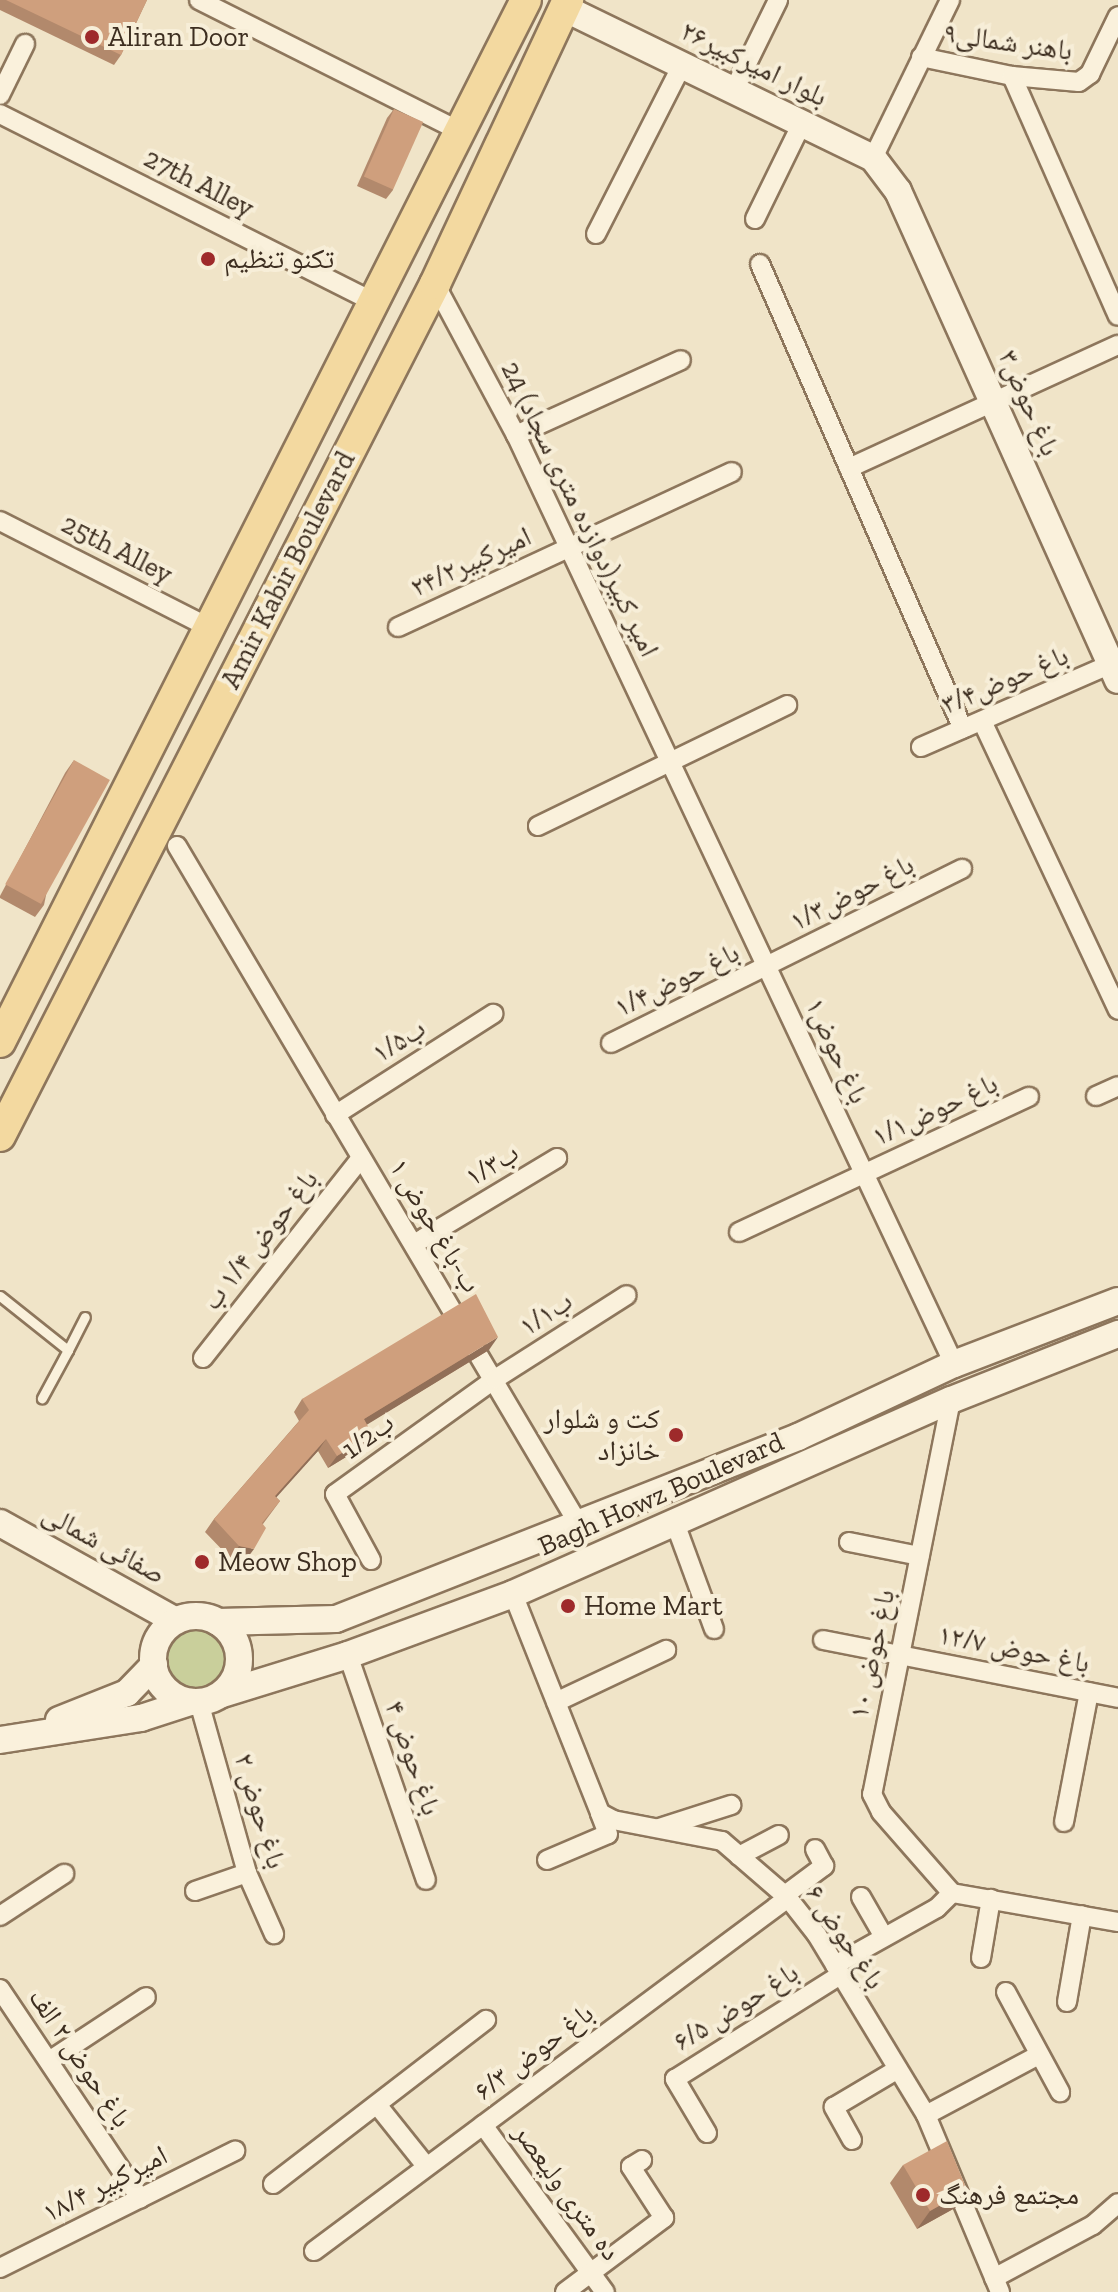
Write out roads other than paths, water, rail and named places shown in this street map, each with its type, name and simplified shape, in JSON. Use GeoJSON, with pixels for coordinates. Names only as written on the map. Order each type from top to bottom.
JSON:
{"type":"FeatureCollection","features":[{"type":"Feature","properties":{"kind":"main road","name":"Amir Kabir Boulevard"},"geometry":{"type":"LineString","coordinates":[[3,1026],[61,919],[526,0]]}},
{"type":"Feature","properties":{"kind":"main road","name":"Amir Kabir Boulevard"},"geometry":{"type":"LineString","coordinates":[[0,1136],[435,284],[566,4]]}},
{"type":"Feature","properties":{"kind":"main road","name":"بلوار امیرکبیر۲۶"},"geometry":{"type":"LineString","coordinates":[[566,4],[682,65],[873,158]]}},
{"type":"Feature","properties":{"kind":"main road","name":"باغ حوض۳"},"geometry":{"type":"LineString","coordinates":[[873,158],[898,191],[1116,668]]}},
{"type":"Feature","properties":{"kind":"main road"},"geometry":{"type":"LineString","coordinates":[[61,919],[97,941]]}},
{"type":"Feature","properties":{"kind":"main road","name":"Bagh Howz Boulevard"},"geometry":{"type":"LineString","coordinates":[[218,1622],[336,1619],[579,1525],[812,1430],[954,1364],[1118,1301]]}},
{"type":"Feature","properties":{"kind":"main road","name":"Bagh Howz Boulevard"},"geometry":{"type":"LineString","coordinates":[[9,1738],[141,1718],[348,1655],[513,1594],[951,1400],[1118,1334]]}},
{"type":"Feature","properties":{"kind":"main road"},"geometry":{"type":"LineString","coordinates":[[812,1430],[826,1457]]}},
{"type":"Feature","properties":{"kind":"main road","name":"صفائی شمالی"},"geometry":{"type":"LineString","coordinates":[[5,1529],[176,1621]]}},
{"type":"Feature","properties":{"kind":"main road"},"geometry":{"type":"LineString","coordinates":[[205,1617],[218,1622],[236,1643],[238,1671],[204,1699],[162,1685],[154,1665],[158,1640],[176,1621],[205,1617]]}},
{"type":"Feature","properties":{"kind":"main road","name":"Bagh Howz Boulevard"},"geometry":{"type":"LineString","coordinates":[[9,1738],[127,1693],[154,1665]]}},
{"type":"Feature","properties":{"kind":"street"},"geometry":{"type":"LineString","coordinates":[[199,0],[460,131]]}},
{"type":"Feature","properties":{"kind":"street"},"geometry":{"type":"LineString","coordinates":[[734,90],[778,0]]}},
{"type":"Feature","properties":{"kind":"street"},"geometry":{"type":"LineString","coordinates":[[873,158],[950,0]]}},
{"type":"Feature","properties":{"kind":"street","name":"۹باهنر شمالی"},"geometry":{"type":"LineString","coordinates":[[921,57],[1012,76],[1079,82],[1085,79],[1118,16]]}},
{"type":"Feature","properties":{"kind":"street"},"geometry":{"type":"LineString","coordinates":[[0,95],[25,44]]}},
{"type":"Feature","properties":{"kind":"street"},"geometry":{"type":"LineString","coordinates":[[596,234],[682,65]]}},
{"type":"Feature","properties":{"kind":"street"},"geometry":{"type":"LineString","coordinates":[[1012,76],[1118,316]]}},
{"type":"Feature","properties":{"kind":"street","name":"27th Alley"},"geometry":{"type":"LineString","coordinates":[[0,114],[373,302]]}},
{"type":"Feature","properties":{"kind":"street"},"geometry":{"type":"LineString","coordinates":[[755,219],[802,123]]}},
{"type":"Feature","properties":{"kind":"street"},"geometry":{"type":"LineString","coordinates":[[760,264],[963,729]]}},
{"type":"Feature","properties":{"kind":"street","name":"24 امیر کبیر(دوازده متری سجاد)"},"geometry":{"type":"LineString","coordinates":[[435,284],[516,435],[672,761]]}},
{"type":"Feature","properties":{"kind":"street"},"geometry":{"type":"LineString","coordinates":[[849,468],[994,405],[1118,345]]}},
{"type":"Feature","properties":{"kind":"street"},"geometry":{"type":"LineString","coordinates":[[516,435],[681,360]]}},
{"type":"Feature","properties":{"kind":"street","name":"امیرکبیر۲۴/۲"},"geometry":{"type":"LineString","coordinates":[[398,627],[732,472]]}},
{"type":"Feature","properties":{"kind":"street","name":"25th Alley"},"geometry":{"type":"LineString","coordinates":[[0,521],[208,627]]}},
{"type":"Feature","properties":{"kind":"street","name":"باغ حوض۳/۴"},"geometry":{"type":"LineString","coordinates":[[921,747],[1116,668]]}},
{"type":"Feature","properties":{"kind":"street"},"geometry":{"type":"LineString","coordinates":[[538,826],[787,705]]}},
{"type":"Feature","properties":{"kind":"street"},"geometry":{"type":"LineString","coordinates":[[982,721],[1118,1010]]}},
{"type":"Feature","properties":{"kind":"street","name":"باغ حوض۱"},"geometry":{"type":"LineString","coordinates":[[672,761],[954,1364]]}},
{"type":"Feature","properties":{"kind":"street","name":"۱ ب-باغ حوض"},"geometry":{"type":"LineString","coordinates":[[177,846],[579,1525]]}},
{"type":"Feature","properties":{"kind":"street","name":"باغ حوض۱/۳"},"geometry":{"type":"LineString","coordinates":[[767,967],[962,869]]}},
{"type":"Feature","properties":{"kind":"street","name":"باغ حوض۱/۴"},"geometry":{"type":"LineString","coordinates":[[611,1043],[767,967]]}},
{"type":"Feature","properties":{"kind":"street","name":"ب۱/۵"},"geometry":{"type":"LineString","coordinates":[[335,1115],[493,1014]]}},
{"type":"Feature","properties":{"kind":"street"},"geometry":{"type":"LineString","coordinates":[[1096,1096],[1118,1086]]}},
{"type":"Feature","properties":{"kind":"street","name":"باغ حوض۱/۱"},"geometry":{"type":"LineString","coordinates":[[739,1232],[1029,1097]]}},
{"type":"Feature","properties":{"kind":"street","name":"باغ حوض ۱/۴ ب"},"geometry":{"type":"LineString","coordinates":[[203,1358],[361,1158]]}},
{"type":"Feature","properties":{"kind":"street","name":"ب۱/۳"},"geometry":{"type":"LineString","coordinates":[[414,1244],[557,1158]]}},
{"type":"Feature","properties":{"kind":"street","name":"ب۱/۱"},"geometry":{"type":"LineString","coordinates":[[495,1379],[627,1295]]}},
{"type":"Feature","properties":{"kind":"street","name":"1/2ب"},"geometry":{"type":"LineString","coordinates":[[371,1560],[335,1494],[495,1379]]}},
{"type":"Feature","properties":{"kind":"street","name":"۱۰ باغ حوض"},"geometry":{"type":"LineString","coordinates":[[951,1400],[872,1794],[881,1812],[952,1893]]}},
{"type":"Feature","properties":{"kind":"street"},"geometry":{"type":"LineString","coordinates":[[675,1523],[714,1629]]}},
{"type":"Feature","properties":{"kind":"street"},"geometry":{"type":"LineString","coordinates":[[849,1542],[920,1556]]}},
{"type":"Feature","properties":{"kind":"street"},"geometry":{"type":"LineString","coordinates":[[513,1594],[608,1834],[547,1860]]}},
{"type":"Feature","properties":{"kind":"street","name":"۱۲/۷ باغ حوض"},"geometry":{"type":"LineString","coordinates":[[823,1640],[1118,1698]]}},
{"type":"Feature","properties":{"kind":"street"},"geometry":{"type":"LineString","coordinates":[[556,1702],[666,1650]]}},
{"type":"Feature","properties":{"kind":"street","name":"۴ باغ حوض"},"geometry":{"type":"LineString","coordinates":[[348,1655],[426,1880]]}},
{"type":"Feature","properties":{"kind":"street"},"geometry":{"type":"LineString","coordinates":[[1064,1822],[1089,1692]]}},
{"type":"Feature","properties":{"kind":"street","name":"۲ باغ حوض"},"geometry":{"type":"LineString","coordinates":[[204,1699],[247,1873],[274,1934]]}},
{"type":"Feature","properties":{"kind":"street"},"geometry":{"type":"LineString","coordinates":[[657,1829],[731,1805]]}},
{"type":"Feature","properties":{"kind":"street","name":"۶ باغ حوض"},"geometry":{"type":"LineString","coordinates":[[600,1813],[613,1820],[722,1841],[786,1897],[837,1970],[926,2115],[993,2287]]}},
{"type":"Feature","properties":{"kind":"street"},"geometry":{"type":"LineString","coordinates":[[739,1856],[779,1835]]}},
{"type":"Feature","properties":{"kind":"street","name":"۶/۳ باغ حوض"},"geometry":{"type":"LineString","coordinates":[[314,2251],[786,1897],[824,1866],[815,1849]]}},
{"type":"Feature","properties":{"kind":"street"},"geometry":{"type":"LineString","coordinates":[[195,1891],[247,1873]]}},
{"type":"Feature","properties":{"kind":"street"},"geometry":{"type":"LineString","coordinates":[[0,1916],[64,1874]]}},
{"type":"Feature","properties":{"kind":"street"},"geometry":{"type":"LineString","coordinates":[[837,1970],[884,1937],[937,1908],[952,1893],[1118,1922]]}},
{"type":"Feature","properties":{"kind":"street"},"geometry":{"type":"LineString","coordinates":[[861,1897],[884,1937]]}},
{"type":"Feature","properties":{"kind":"street"},"geometry":{"type":"LineString","coordinates":[[981,1958],[991,1899]]}},
{"type":"Feature","properties":{"kind":"street"},"geometry":{"type":"LineString","coordinates":[[1067,2002],[1082,1915]]}},
{"type":"Feature","properties":{"kind":"street","name":"۶/۵ باغ حوض"},"geometry":{"type":"LineString","coordinates":[[707,2133],[675,2079],[837,1970]]}},
{"type":"Feature","properties":{"kind":"street","name":"باغ حوض ۲ الف"},"geometry":{"type":"LineString","coordinates":[[0,1989],[140,2198]]}},
{"type":"Feature","properties":{"kind":"street"},"geometry":{"type":"LineString","coordinates":[[1006,1992],[1060,2092]]}},
{"type":"Feature","properties":{"kind":"street"},"geometry":{"type":"LineString","coordinates":[[49,2061],[146,1997]]}},
{"type":"Feature","properties":{"kind":"street"},"geometry":{"type":"LineString","coordinates":[[273,2184],[486,2020]]}},
{"type":"Feature","properties":{"kind":"street"},"geometry":{"type":"LineString","coordinates":[[926,2115],[1039,2055]]}},
{"type":"Feature","properties":{"kind":"street"},"geometry":{"type":"LineString","coordinates":[[852,2140],[834,2107],[898,2069]]}},
{"type":"Feature","properties":{"kind":"street"},"geometry":{"type":"LineString","coordinates":[[378,2106],[426,2166]]}},
{"type":"Feature","properties":{"kind":"street","name":"ده متری ولیعصر"},"geometry":{"type":"LineString","coordinates":[[483,2125],[605,2292]]}},
{"type":"Feature","properties":{"kind":"street","name":"۱۸/۴ امیرکبیر"},"geometry":{"type":"LineString","coordinates":[[0,2268],[235,2151]]}},
{"type":"Feature","properties":{"kind":"street"},"geometry":{"type":"LineString","coordinates":[[565,2292],[664,2218],[631,2167],[642,2160]]}},
{"type":"Feature","properties":{"kind":"street"},"geometry":{"type":"LineString","coordinates":[[993,2287],[1093,2225],[1118,2203]]}},
{"type":"Feature","properties":{"kind":"lane"},"geometry":{"type":"LineString","coordinates":[[0,1296],[68,1350]]}},
{"type":"Feature","properties":{"kind":"lane"},"geometry":{"type":"LineString","coordinates":[[42,1398],[85,1317]]}},
{"type":"Feature","properties":{"kind":"place","name":"Aliran Door"},"geometry":{"type":"Point","coordinates":[92,37]}},
{"type":"Feature","properties":{"kind":"place","name":"تکنو تنظیم"},"geometry":{"type":"Point","coordinates":[208,259]}},
{"type":"Feature","properties":{"kind":"place","name":"کت و شلوار خانزاد"},"geometry":{"type":"Point","coordinates":[676,1435]}},
{"type":"Feature","properties":{"kind":"place","name":"Meow Shop"},"geometry":{"type":"Point","coordinates":[202,1562]}},
{"type":"Feature","properties":{"kind":"place","name":"Home Mart"},"geometry":{"type":"Point","coordinates":[568,1606]}},
{"type":"Feature","properties":{"kind":"place","name":"مجتمع فرهنگ"},"geometry":{"type":"Point","coordinates":[923,2195]}}]}
